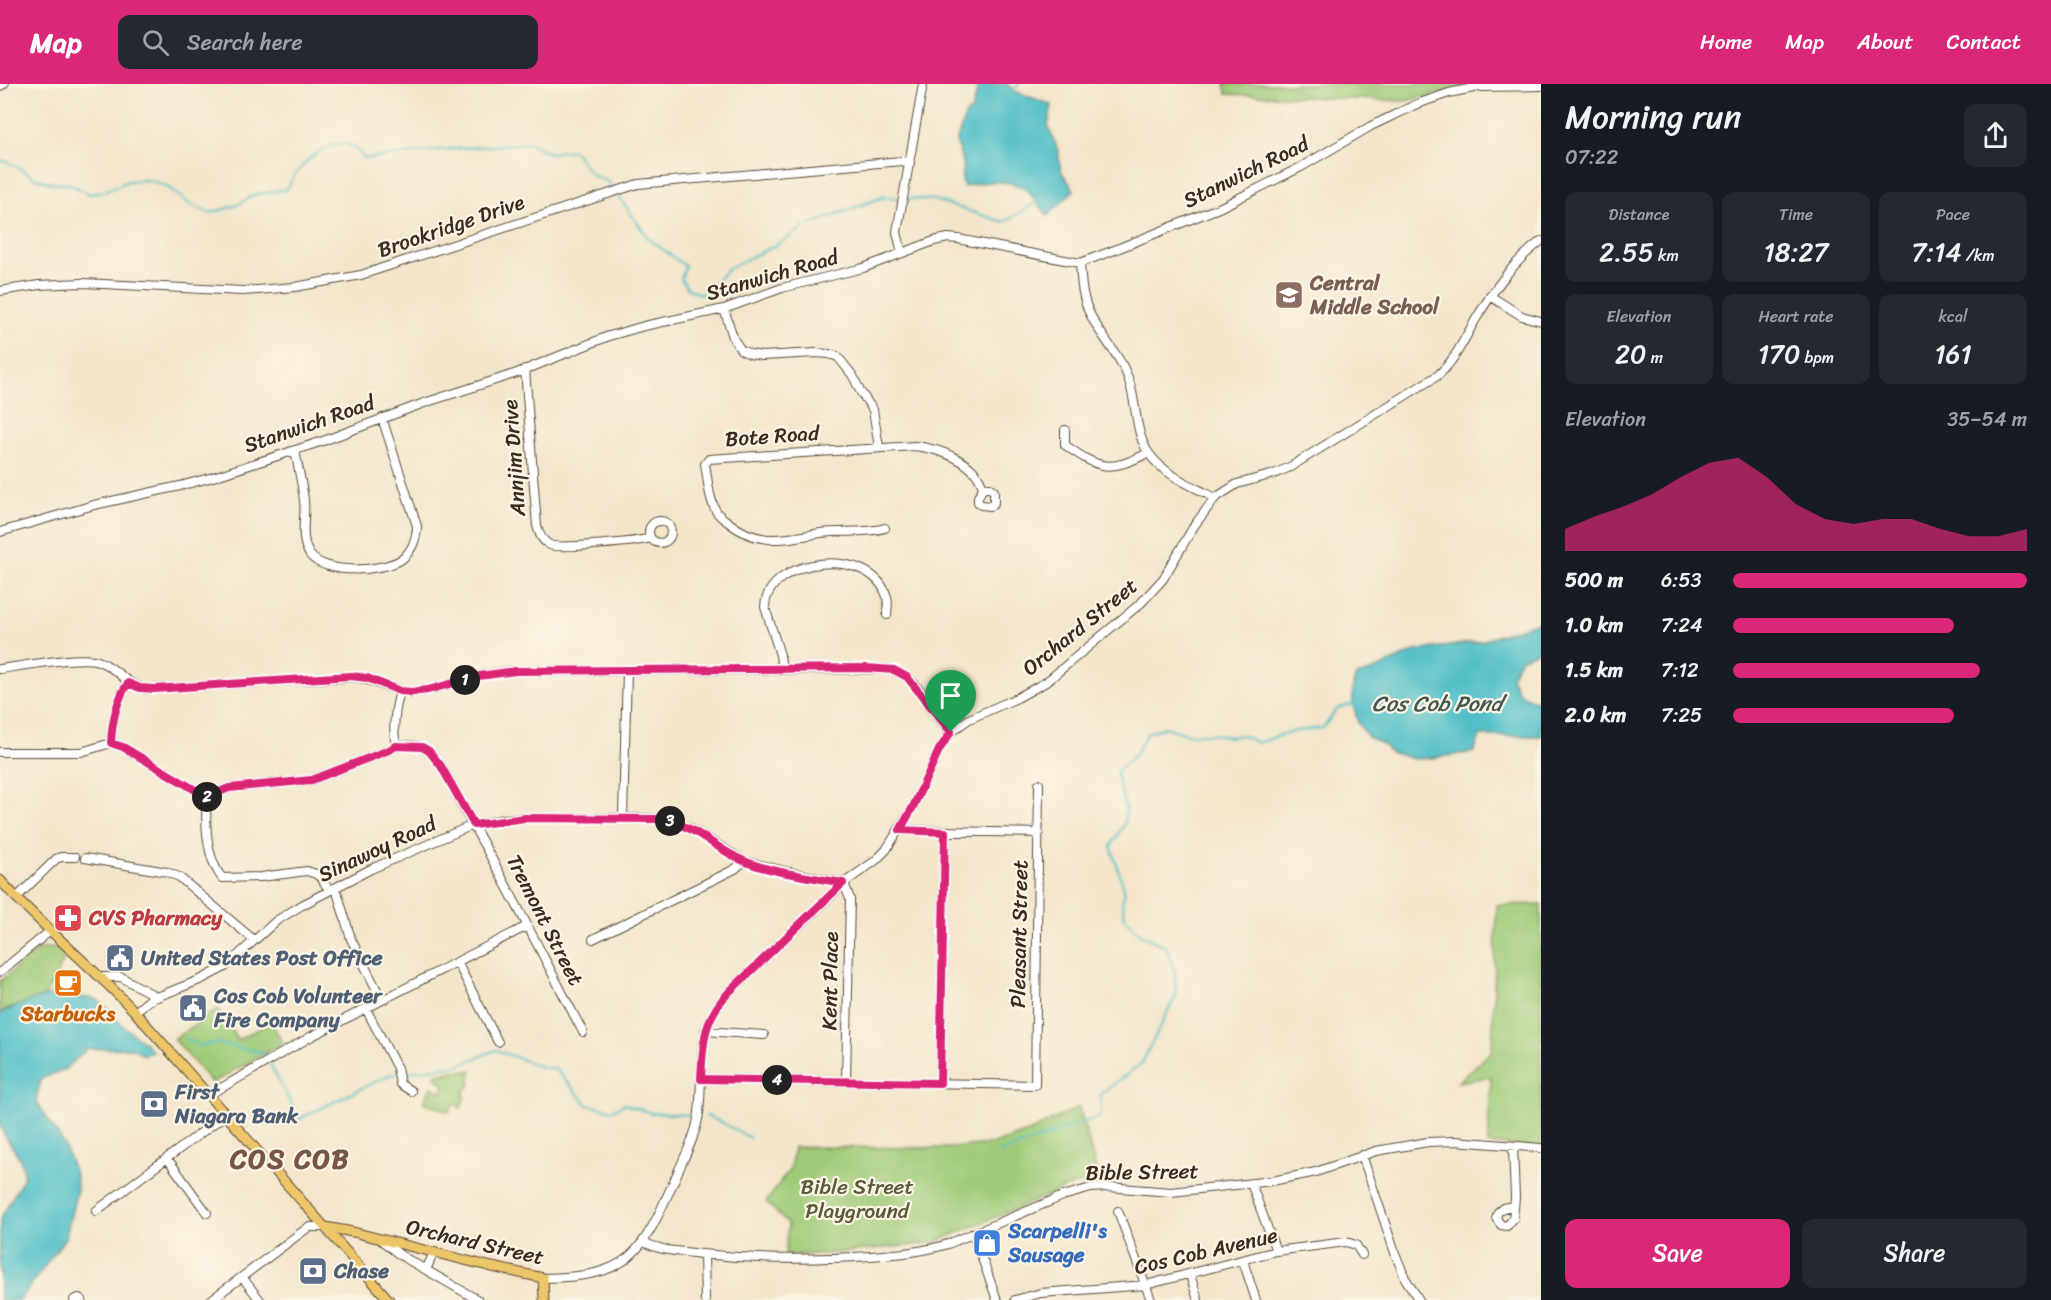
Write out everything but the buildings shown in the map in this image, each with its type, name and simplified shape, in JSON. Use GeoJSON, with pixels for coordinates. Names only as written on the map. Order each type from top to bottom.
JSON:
{"type":"FeatureCollection","features":[{"type":"Feature","properties":{"kind":"main road"},"geometry":{"type":"LineString","coordinates":[[0,880],[50,931],[101,976],[135,1012],[389,1300]]}},
{"type":"Feature","properties":{"kind":"main road","name":"Orchard Street"},"geometry":{"type":"LineString","coordinates":[[325,1227],[543,1278]]}},
{"type":"Feature","properties":{"kind":"main road"},"geometry":{"type":"LineString","coordinates":[[543,1278],[544,1300]]}},
{"type":"Feature","properties":{"kind":"street"},"geometry":{"type":"LineString","coordinates":[[902,253],[897,236],[923,84]]}},
{"type":"Feature","properties":{"kind":"street","name":"Stanwich Road"},"geometry":{"type":"LineString","coordinates":[[0,532],[99,503],[190,484],[295,450],[620,333],[724,309],[795,284],[863,268],[934,241],[953,238],[1080,263],[1226,204],[1301,167],[1371,126],[1417,104],[1449,93],[1478,87],[1541,86]]}},
{"type":"Feature","properties":{"kind":"street","name":"Brookridge Drive"},"geometry":{"type":"LineString","coordinates":[[0,291],[39,285],[74,284],[243,291],[284,289],[362,275],[642,183],[859,164],[902,161],[910,163]]}},
{"type":"Feature","properties":{"kind":"street","name":"Orchard Street"},"geometry":{"type":"LineString","coordinates":[[543,1278],[588,1274],[608,1269],[631,1256],[644,1242],[693,1136],[698,1115],[705,1031],[712,1014],[724,997],[843,883],[880,856],[900,830],[939,750],[951,732],[974,716],[1017,698],[1046,682],[1141,603],[1163,579],[1191,532],[1215,498],[1237,484],[1290,467],[1437,376],[1452,360],[1490,296],[1516,264],[1541,242]]}},
{"type":"Feature","properties":{"kind":"street"},"geometry":{"type":"LineString","coordinates":[[1080,263],[1083,296],[1089,314],[1126,371],[1133,392],[1139,429],[1148,453],[1173,476],[1215,498]]}},
{"type":"Feature","properties":{"kind":"street"},"geometry":{"type":"LineString","coordinates":[[1490,296],[1522,316],[1541,321]]}},
{"type":"Feature","properties":{"kind":"street"},"geometry":{"type":"LineString","coordinates":[[724,309],[734,340],[741,350],[750,354],[762,356],[816,353],[838,357],[853,376],[873,410],[879,447]]}},
{"type":"Feature","properties":{"kind":"street","name":"Annjim Drive"},"geometry":{"type":"LineString","coordinates":[[525,369],[537,526],[541,539],[553,547],[637,542],[651,538]]}},
{"type":"Feature","properties":{"kind":"street"},"geometry":{"type":"LineString","coordinates":[[295,450],[304,504],[304,540],[310,554],[326,566],[342,569],[376,567],[399,561],[415,540],[417,526],[382,418]]}},
{"type":"Feature","properties":{"kind":"street"},"geometry":{"type":"LineString","coordinates":[[1065,430],[1065,445],[1096,465],[1117,466],[1148,453]]}},
{"type":"Feature","properties":{"kind":"street","name":"Bote Road"},"geometry":{"type":"LineString","coordinates":[[885,528],[766,540],[746,534],[716,512],[710,497],[705,464],[709,459],[915,446],[937,450],[976,471],[983,488]]}},
{"type":"Feature","properties":{"kind":"street"},"geometry":{"type":"LineString","coordinates":[[782,670],[780,655],[765,607],[765,599],[772,586],[792,572],[828,563],[856,566],[870,574],[882,585],[888,599],[887,615]]}},
{"type":"Feature","properties":{"kind":"street"},"geometry":{"type":"LineString","coordinates":[[0,669],[92,659],[108,666],[128,683],[140,688],[351,676],[367,678],[400,691],[421,691],[497,673],[866,668],[894,670],[907,677],[916,685],[951,732]]}},
{"type":"Feature","properties":{"kind":"street"},"geometry":{"type":"LineString","coordinates":[[623,818],[627,671]]}},
{"type":"Feature","properties":{"kind":"street"},"geometry":{"type":"LineString","coordinates":[[111,743],[116,707],[128,683]]}},
{"type":"Feature","properties":{"kind":"street"},"geometry":{"type":"LineString","coordinates":[[207,797],[229,788],[312,780],[389,750],[396,746],[394,718],[400,691]]}},
{"type":"Feature","properties":{"kind":"street"},"geometry":{"type":"LineString","coordinates":[[0,752],[81,752],[111,743],[123,747],[207,797]]}},
{"type":"Feature","properties":{"kind":"street","name":"Tremont Street"},"geometry":{"type":"LineString","coordinates":[[396,746],[422,747],[432,755],[474,825],[584,1032]]}},
{"type":"Feature","properties":{"kind":"street","name":"Pleasant Street"},"geometry":{"type":"LineString","coordinates":[[940,1083],[1035,1085],[1039,784]]}},
{"type":"Feature","properties":{"kind":"street"},"geometry":{"type":"LineString","coordinates":[[207,797],[209,843],[214,868],[222,878],[261,877],[307,871],[316,874],[338,895],[351,939],[382,1000]]}},
{"type":"Feature","properties":{"kind":"street","name":"Sinawoy Road"},"geometry":{"type":"LineString","coordinates":[[135,1012],[157,997],[218,971],[282,916],[331,889],[474,825],[525,818],[658,819],[697,831],[744,861],[843,883]]}},
{"type":"Feature","properties":{"kind":"street"},"geometry":{"type":"LineString","coordinates":[[900,830],[1039,833]]}},
{"type":"Feature","properties":{"kind":"street"},"geometry":{"type":"LineString","coordinates":[[701,1079],[940,1083],[945,832]]}},
{"type":"Feature","properties":{"kind":"street"},"geometry":{"type":"LineString","coordinates":[[16,898],[56,859],[61,856],[75,857]]}},
{"type":"Feature","properties":{"kind":"street"},"geometry":{"type":"LineString","coordinates":[[85,858],[167,872],[178,877],[254,940]]}},
{"type":"Feature","properties":{"kind":"street"},"geometry":{"type":"LineString","coordinates":[[593,939],[735,869],[744,861]]}},
{"type":"Feature","properties":{"kind":"street","name":"Kent Place"},"geometry":{"type":"LineString","coordinates":[[843,883],[850,899],[846,1080]]}},
{"type":"Feature","properties":{"kind":"street"},"geometry":{"type":"LineString","coordinates":[[208,1095],[266,1061],[527,926]]}},
{"type":"Feature","properties":{"kind":"street"},"geometry":{"type":"LineString","coordinates":[[0,972],[50,931]]}},
{"type":"Feature","properties":{"kind":"street"},"geometry":{"type":"LineString","coordinates":[[457,962],[498,1042]]}},
{"type":"Feature","properties":{"kind":"street"},"geometry":{"type":"LineString","coordinates":[[101,976],[121,977],[157,997]]}},
{"type":"Feature","properties":{"kind":"street"},"geometry":{"type":"LineString","coordinates":[[366,1009],[398,1072],[400,1084],[411,1091]]}},
{"type":"Feature","properties":{"kind":"street"},"geometry":{"type":"LineString","coordinates":[[705,1031],[764,1035]]}},
{"type":"Feature","properties":{"kind":"street"},"geometry":{"type":"LineString","coordinates":[[96,1211],[225,1115]]}},
{"type":"Feature","properties":{"kind":"street","name":"Bible Street"},"geometry":{"type":"LineString","coordinates":[[644,1242],[661,1249],[778,1260],[880,1255],[935,1248],[1031,1208],[1084,1189],[1108,1187],[1171,1192],[1251,1183],[1305,1174],[1397,1146],[1435,1142],[1455,1141],[1541,1148]]}},
{"type":"Feature","properties":{"kind":"street"},"geometry":{"type":"LineString","coordinates":[[1513,1146],[1515,1198],[1513,1206]]}},
{"type":"Feature","properties":{"kind":"street"},"geometry":{"type":"LineString","coordinates":[[1362,1155],[1395,1253],[1405,1278],[1419,1300]]}},
{"type":"Feature","properties":{"kind":"street"},"geometry":{"type":"LineString","coordinates":[[167,1158],[207,1213]]}},
{"type":"Feature","properties":{"kind":"street"},"geometry":{"type":"LineString","coordinates":[[1251,1183],[1276,1251]]}},
{"type":"Feature","properties":{"kind":"street"},"geometry":{"type":"LineString","coordinates":[[1118,1210],[1152,1300]]}},
{"type":"Feature","properties":{"kind":"street"},"geometry":{"type":"LineString","coordinates":[[212,1300],[306,1229],[325,1227]]}},
{"type":"Feature","properties":{"kind":"street"},"geometry":{"type":"LineString","coordinates":[[973,1233],[997,1300]]}},
{"type":"Feature","properties":{"kind":"street"},"geometry":{"type":"LineString","coordinates":[[378,1238],[400,1255],[477,1300]]}},
{"type":"Feature","properties":{"kind":"street","name":"Cos Cob Avenue"},"geometry":{"type":"LineString","coordinates":[[1015,1300],[1041,1293],[1073,1296],[1146,1285],[1276,1251],[1346,1242],[1356,1245],[1362,1255]]}},
{"type":"Feature","properties":{"kind":"street"},"geometry":{"type":"LineString","coordinates":[[426,1270],[434,1252]]}},
{"type":"Feature","properties":{"kind":"street"},"geometry":{"type":"LineString","coordinates":[[704,1254],[705,1300]]}},
{"type":"Feature","properties":{"kind":"street"},"geometry":{"type":"LineString","coordinates":[[1243,1261],[1256,1300]]}},
{"type":"Feature","properties":{"kind":"street"},"geometry":{"type":"LineString","coordinates":[[1190,1275],[1198,1300]]}},
{"type":"Feature","properties":{"kind":"street"},"geometry":{"type":"LineString","coordinates":[[242,1276],[260,1300]]}},
{"type":"Feature","properties":{"kind":"street"},"geometry":{"type":"LineString","coordinates":[[74,1300],[79,1298],[82,1300]]}},
{"type":"Feature","properties":{"kind":"green space"},"geometry":{"type":"Polygon","coordinates":[[[1225,84],[1479,84],[1405,101],[1226,94],[1225,84]]]}},
{"type":"Feature","properties":{"kind":"green space"},"geometry":{"type":"Polygon","coordinates":[[[1541,904],[1541,1148],[1488,1144],[1491,1077],[1458,1082],[1492,1051],[1497,905],[1541,904]]]}},
{"type":"Feature","properties":{"kind":"green space"},"geometry":{"type":"Polygon","coordinates":[[[57,949],[66,956],[45,996],[0,1012],[0,981],[38,950],[57,949]]]}},
{"type":"Feature","properties":{"kind":"green space"},"geometry":{"type":"Polygon","coordinates":[[[218,1009],[238,1040],[271,1022],[283,1043],[212,1083],[174,1039],[218,1009]]]}},
{"type":"Feature","properties":{"kind":"green space"},"geometry":{"type":"Polygon","coordinates":[[[454,1071],[472,1071],[469,1081],[471,1083],[463,1094],[465,1096],[461,1108],[453,1104],[449,1112],[424,1102],[431,1087],[442,1092],[444,1085],[434,1075],[454,1071]]]}},
{"type":"Feature","properties":{"kind":"green space","name":"Bible Street Playground"},"geometry":{"type":"Polygon","coordinates":[[[1079,1107],[1099,1180],[1073,1185],[933,1243],[825,1254],[785,1255],[788,1224],[766,1202],[790,1169],[794,1147],[947,1148],[993,1144],[1031,1131],[1079,1107]]]}},
{"type":"Feature","properties":{"kind":"water"},"geometry":{"type":"Polygon","coordinates":[[[979,84],[1007,84],[1014,91],[1052,105],[1048,126],[1058,150],[1061,171],[1074,190],[1048,216],[1028,192],[1015,184],[993,182],[964,187],[963,163],[956,142],[966,114],[972,110],[979,84]]]}},
{"type":"Feature","properties":{"kind":"water","name":"Cos Cob Pond"},"geometry":{"type":"Polygon","coordinates":[[[1541,621],[1541,650],[1521,658],[1511,677],[1518,692],[1541,704],[1541,736],[1480,736],[1474,752],[1414,759],[1390,752],[1381,743],[1368,737],[1358,723],[1353,703],[1353,685],[1356,676],[1415,651],[1482,641],[1541,621]]]}},
{"type":"Feature","properties":{"kind":"water"},"geometry":{"type":"Polygon","coordinates":[[[55,994],[96,999],[152,1051],[144,1055],[133,1048],[87,1049],[65,1069],[41,1079],[36,1101],[64,1144],[76,1177],[77,1189],[66,1237],[20,1300],[0,1300],[0,1219],[23,1179],[23,1171],[19,1158],[0,1126],[0,1013],[34,999],[55,994]]]}},
{"type":"Feature","properties":{"kind":"waterway"},"geometry":{"type":"LineString","coordinates":[[1014,91],[1019,84]]}},
{"type":"Feature","properties":{"kind":"waterway"},"geometry":{"type":"LineString","coordinates":[[0,160],[36,178],[51,183],[70,184],[90,194],[103,192],[128,181],[149,180],[166,186],[191,205],[210,213],[235,206],[254,195],[287,189],[297,172],[311,158],[320,151],[339,144],[356,149],[363,158],[529,143],[550,153],[573,150],[592,175],[607,181],[613,189]]}},
{"type":"Feature","properties":{"kind":"waterway"},"geometry":{"type":"LineString","coordinates":[[616,193],[649,239],[685,266],[681,279],[688,289],[703,295],[729,268],[778,244],[806,226],[883,197],[934,200],[1004,222],[1037,202]]}},
{"type":"Feature","properties":{"kind":"waterway"},"geometry":{"type":"LineString","coordinates":[[999,1153],[1101,1116],[1101,1094],[1142,1063],[1176,995],[1175,973],[1166,947],[1140,934],[1125,918],[1122,901],[1125,892],[1111,846],[1124,824],[1126,810],[1116,772],[1135,755],[1147,733],[1165,727],[1187,734],[1230,737],[1241,735],[1258,743],[1289,732],[1323,728],[1338,708],[1354,704]]}},
{"type":"Feature","properties":{"kind":"waterway"},"geometry":{"type":"LineString","coordinates":[[187,1039],[199,1046],[215,1043],[264,1053],[267,1059]]}},
{"type":"Feature","properties":{"kind":"waterway"},"geometry":{"type":"LineString","coordinates":[[270,1064],[299,1119],[391,1074],[459,1065],[496,1050],[542,1067],[555,1069],[588,1105],[613,1110],[624,1104],[651,1113],[689,1115]]}},
{"type":"Feature","properties":{"kind":"waterway"},"geometry":{"type":"LineString","coordinates":[[706,1116],[750,1138]]}},
{"type":"Feature","properties":{"kind":"place","name":"Central Middle School"},"geometry":{"type":"Point","coordinates":[1289,295]}},
{"type":"Feature","properties":{"kind":"place","name":"CVS Pharmacy"},"geometry":{"type":"Point","coordinates":[68,918]}},
{"type":"Feature","properties":{"kind":"place","name":"United States Post Office"},"geometry":{"type":"Point","coordinates":[120,958]}},
{"type":"Feature","properties":{"kind":"place","name":"Starbucks"},"geometry":{"type":"Point","coordinates":[68,983]}},
{"type":"Feature","properties":{"kind":"place","name":"Cos Cob Volunteer Fire Company"},"geometry":{"type":"Point","coordinates":[193,1008]}},
{"type":"Feature","properties":{"kind":"place","name":"First Niagara Bank"},"geometry":{"type":"Point","coordinates":[154,1104]}},
{"type":"Feature","properties":{"kind":"place","name":"Scarpelli's Sausage"},"geometry":{"type":"Point","coordinates":[987,1243]}},
{"type":"Feature","properties":{"kind":"place","name":"Chase"},"geometry":{"type":"Point","coordinates":[313,1271]}},
{"type":"Feature","properties":{"kind":"district","name":"COS COB"},"geometry":{"type":"Point","coordinates":[290,1159]}},
{"type":"Feature","properties":{"kind":"route"},"geometry":{"type":"LineString","coordinates":[[866,668],[894,670],[902,673],[916,685],[951,732],[939,750],[900,830],[945,832],[940,1083],[701,1079],[705,1031],[715,1008],[843,883],[744,861],[697,831],[658,819],[525,818],[504,819],[474,825],[437,760],[422,747],[396,746],[312,780],[229,788],[207,797],[123,747],[111,743],[116,707],[128,683],[140,688],[154,689],[351,676],[367,678],[400,691],[411,692],[428,690],[487,674],[530,671],[866,668]]}}]}
